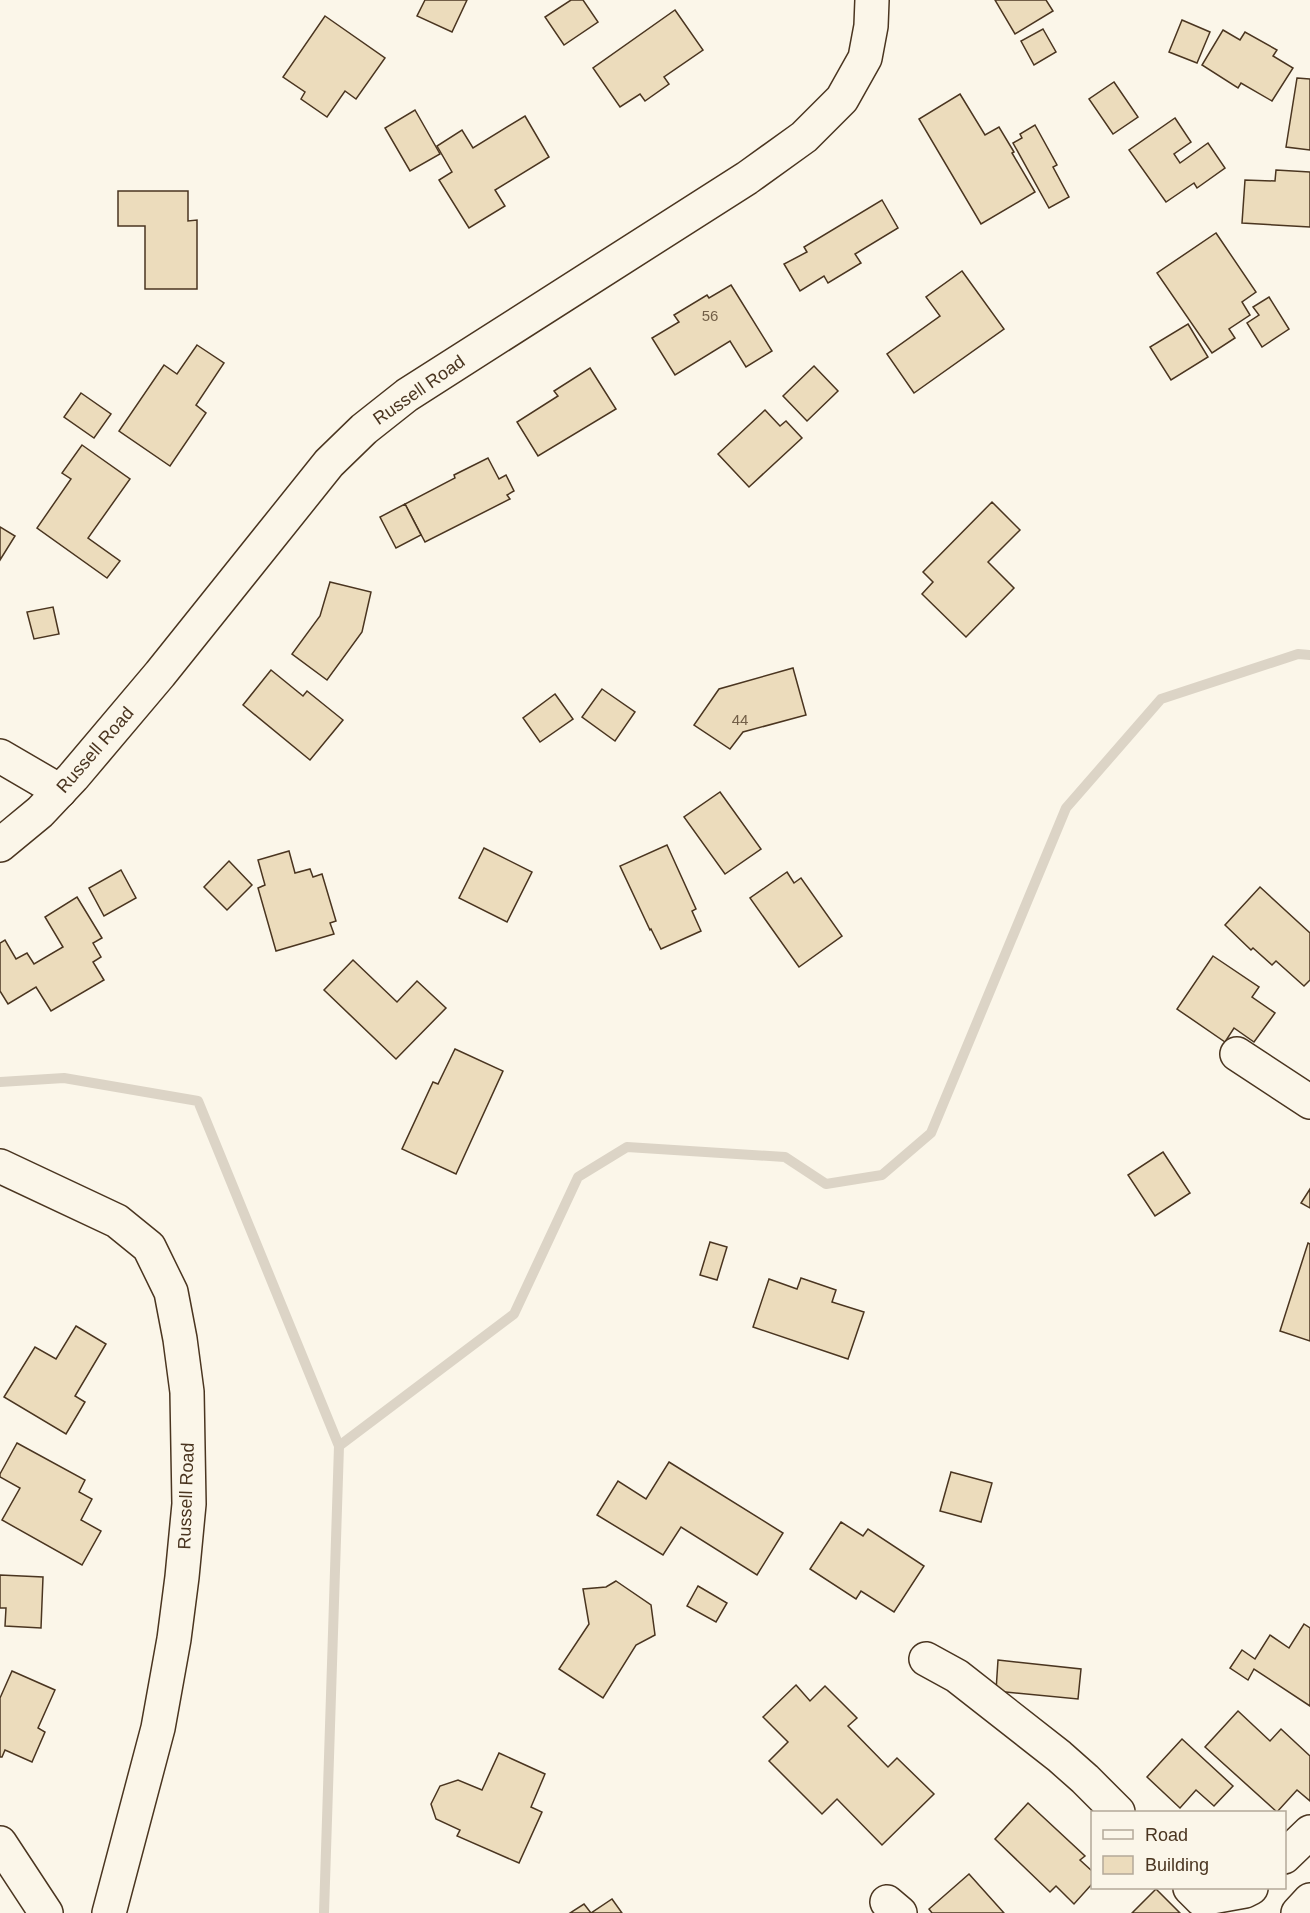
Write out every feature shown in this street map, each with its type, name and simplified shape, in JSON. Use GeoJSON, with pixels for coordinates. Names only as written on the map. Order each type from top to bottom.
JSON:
{"type":"FeatureCollection","features":[{"type":"Feature","properties":{"kind":"main road","name":"Russell Road"},"geometry":{"type":"LineString","coordinates":[[0,845],[40,812],[60,791],[160,674],[329,463],[364,429],[406,395],[747,178],[804,137],[842,99],[865,58],[871,26],[872,0]]}},
{"type":"Feature","properties":{"kind":"main road"},"geometry":{"type":"LineString","coordinates":[[0,756],[60,791]]}},
{"type":"Feature","properties":{"kind":"main road"},"geometry":{"type":"LineString","coordinates":[[1238,1054],[1310,1102]]}},
{"type":"Feature","properties":{"kind":"main road","name":"Russell Road"},"geometry":{"type":"LineString","coordinates":[[0,1166],[117,1221],[149,1247],[171,1292],[180,1339],[187,1392],[189,1504],[182,1576],[174,1639],[158,1728],[109,1913]]}},
{"type":"Feature","properties":{"kind":"main road"},"geometry":{"type":"LineString","coordinates":[[926,1659],[957,1676],[1059,1756],[1117,1811]]}},
{"type":"Feature","properties":{"kind":"main road"},"geometry":{"type":"LineString","coordinates":[[1286,1855],[1310,1832]]}},
{"type":"Feature","properties":{"kind":"main road"},"geometry":{"type":"LineString","coordinates":[[0,1843],[46,1913]]}},
{"type":"Feature","properties":{"kind":"main road"},"geometry":{"type":"LineString","coordinates":[[1192,1889],[1201,1899],[1248,1889]]}},
{"type":"Feature","properties":{"kind":"main road"},"geometry":{"type":"LineString","coordinates":[[1298,1913],[1310,1900]]}},
{"type":"Feature","properties":{"kind":"building"},"geometry":{"type":"Polygon","coordinates":[[[425,0],[467,0],[452,32],[417,16],[425,0]]]}},
{"type":"Feature","properties":{"kind":"building"},"geometry":{"type":"Polygon","coordinates":[[[571,0],[583,0],[598,22],[564,45],[545,17],[571,0]]]}},
{"type":"Feature","properties":{"kind":"building"},"geometry":{"type":"Polygon","coordinates":[[[995,0],[1046,0],[1053,11],[1015,34],[995,0]]]}},
{"type":"Feature","properties":{"kind":"building"},"geometry":{"type":"Polygon","coordinates":[[[675,10],[703,50],[664,77],[669,84],[645,101],[640,94],[620,107],[593,68],[675,10]]]}},
{"type":"Feature","properties":{"kind":"building"},"geometry":{"type":"Polygon","coordinates":[[[325,16],[385,58],[356,99],[345,91],[327,117],[301,99],[305,92],[283,77],[325,16]]]}},
{"type":"Feature","properties":{"kind":"building"},"geometry":{"type":"Polygon","coordinates":[[[1182,20],[1210,32],[1197,63],[1169,52],[1182,20]]]}},
{"type":"Feature","properties":{"kind":"building"},"geometry":{"type":"Polygon","coordinates":[[[1043,29],[1056,52],[1034,65],[1021,41],[1043,29]]]}},
{"type":"Feature","properties":{"kind":"building"},"geometry":{"type":"Polygon","coordinates":[[[1223,30],[1240,40],[1245,32],[1277,50],[1273,56],[1293,68],[1272,101],[1241,83],[1238,88],[1202,65],[1223,30]]]}},
{"type":"Feature","properties":{"kind":"building"},"geometry":{"type":"Polygon","coordinates":[[[1297,78],[1310,79],[1310,150],[1286,147],[1297,78]]]}},
{"type":"Feature","properties":{"kind":"building"},"geometry":{"type":"Polygon","coordinates":[[[1114,82],[1138,117],[1113,134],[1089,99],[1114,82]]]}},
{"type":"Feature","properties":{"kind":"building"},"geometry":{"type":"Polygon","coordinates":[[[960,94],[985,135],[999,127],[1035,192],[981,224],[919,119],[960,94]]]}},
{"type":"Feature","properties":{"kind":"building"},"geometry":{"type":"Polygon","coordinates":[[[415,110],[440,154],[410,171],[385,128],[415,110]]]}},
{"type":"Feature","properties":{"kind":"building"},"geometry":{"type":"Polygon","coordinates":[[[525,116],[549,157],[495,190],[505,206],[469,228],[439,180],[452,172],[437,146],[462,130],[473,148],[525,116]]]}},
{"type":"Feature","properties":{"kind":"building"},"geometry":{"type":"Polygon","coordinates":[[[1175,118],[1191,142],[1174,154],[1180,163],[1208,143],[1225,168],[1197,188],[1194,183],[1166,202],[1129,150],[1175,118]]]}},
{"type":"Feature","properties":{"kind":"building"},"geometry":{"type":"Polygon","coordinates":[[[1035,125],[1057,165],[1053,167],[1069,197],[1049,208],[1013,143],[1022,138],[1020,134],[1035,125]]]}},
{"type":"Feature","properties":{"kind":"building"},"geometry":{"type":"Polygon","coordinates":[[[1276,170],[1310,172],[1310,227],[1242,223],[1245,180],[1275,181],[1276,170]]]}},
{"type":"Feature","properties":{"kind":"building"},"geometry":{"type":"Polygon","coordinates":[[[118,191],[188,191],[188,221],[197,220],[197,289],[145,289],[145,226],[118,226],[118,191]]]}},
{"type":"Feature","properties":{"kind":"building"},"geometry":{"type":"Polygon","coordinates":[[[882,200],[898,228],[855,254],[861,263],[828,283],[824,276],[800,291],[784,264],[807,252],[804,247],[882,200]]]}},
{"type":"Feature","properties":{"kind":"building"},"geometry":{"type":"Polygon","coordinates":[[[1216,233],[1256,292],[1242,302],[1250,315],[1229,329],[1235,338],[1212,353],[1157,273],[1216,233]]]}},
{"type":"Feature","properties":{"kind":"building"},"geometry":{"type":"Polygon","coordinates":[[[962,271],[1004,329],[914,393],[887,354],[940,316],[926,297],[962,271]]]}},
{"type":"Feature","properties":{"kind":"building"},"geometry":{"type":"Polygon","coordinates":[[[731,285],[772,351],[746,367],[730,341],[675,375],[652,338],[679,322],[674,315],[707,295],[709,298],[731,285]]]}},
{"type":"Feature","properties":{"kind":"building"},"geometry":{"type":"Polygon","coordinates":[[[1269,297],[1289,329],[1262,347],[1247,323],[1259,315],[1253,307],[1269,297]]]}},
{"type":"Feature","properties":{"kind":"building"},"geometry":{"type":"Polygon","coordinates":[[[1188,324],[1208,357],[1171,380],[1150,347],[1188,324]]]}},
{"type":"Feature","properties":{"kind":"building"},"geometry":{"type":"Polygon","coordinates":[[[197,345],[224,363],[196,405],[206,413],[170,466],[119,431],[164,365],[177,374],[197,345]]]}},
{"type":"Feature","properties":{"kind":"building"},"geometry":{"type":"Polygon","coordinates":[[[814,366],[838,391],[807,421],[783,396],[814,366]]]}},
{"type":"Feature","properties":{"kind":"building"},"geometry":{"type":"Polygon","coordinates":[[[590,368],[616,409],[538,456],[517,422],[558,396],[554,391],[590,368]]]}},
{"type":"Feature","properties":{"kind":"building"},"geometry":{"type":"Polygon","coordinates":[[[81,393],[111,414],[94,438],[64,417],[81,393]]]}},
{"type":"Feature","properties":{"kind":"building"},"geometry":{"type":"Polygon","coordinates":[[[765,410],[780,426],[786,421],[802,438],[749,487],[718,454],[765,410]]]}},
{"type":"Feature","properties":{"kind":"building"},"geometry":{"type":"Polygon","coordinates":[[[82,445],[130,479],[88,538],[120,561],[107,578],[37,528],[71,479],[62,473],[82,445]]]}},
{"type":"Feature","properties":{"kind":"building"},"geometry":{"type":"Polygon","coordinates":[[[488,458],[499,479],[506,475],[514,491],[507,495],[510,499],[425,542],[405,504],[488,458]]]}},
{"type":"Feature","properties":{"kind":"building"},"geometry":{"type":"Polygon","coordinates":[[[992,502],[1020,530],[988,562],[1014,588],[966,637],[922,594],[933,582],[923,572],[992,502]]]}},
{"type":"Feature","properties":{"kind":"building"},"geometry":{"type":"Polygon","coordinates":[[[405,504],[421,535],[396,548],[380,517],[405,504]]]}},
{"type":"Feature","properties":{"kind":"building"},"geometry":{"type":"Polygon","coordinates":[[[0,527],[15,536],[0,560],[0,527]]]}},
{"type":"Feature","properties":{"kind":"building"},"geometry":{"type":"Polygon","coordinates":[[[330,582],[371,592],[362,632],[327,680],[292,654],[320,616],[330,582]]]}},
{"type":"Feature","properties":{"kind":"building"},"geometry":{"type":"Polygon","coordinates":[[[53,607],[59,634],[34,639],[27,612],[53,607]]]}},
{"type":"Feature","properties":{"kind":"building"},"geometry":{"type":"Polygon","coordinates":[[[793,668],[806,715],[743,732],[730,749],[694,725],[719,689],[793,668]]]}},
{"type":"Feature","properties":{"kind":"building"},"geometry":{"type":"Polygon","coordinates":[[[271,670],[303,696],[307,691],[343,720],[310,760],[243,705],[271,670]]]}},
{"type":"Feature","properties":{"kind":"building"},"geometry":{"type":"Polygon","coordinates":[[[602,689],[635,712],[615,741],[582,717],[602,689]]]}},
{"type":"Feature","properties":{"kind":"building"},"geometry":{"type":"Polygon","coordinates":[[[555,694],[573,719],[540,742],[523,718],[555,694]]]}},
{"type":"Feature","properties":{"kind":"building"},"geometry":{"type":"Polygon","coordinates":[[[720,792],[761,849],[725,874],[684,817],[720,792]]]}},
{"type":"Feature","properties":{"kind":"building"},"geometry":{"type":"Polygon","coordinates":[[[667,845],[696,909],[692,911],[701,931],[661,949],[620,866],[667,845]]]}},
{"type":"Feature","properties":{"kind":"building"},"geometry":{"type":"Polygon","coordinates":[[[484,848],[532,872],[507,922],[459,898],[484,848]]]}},
{"type":"Feature","properties":{"kind":"building"},"geometry":{"type":"Polygon","coordinates":[[[289,851],[295,873],[310,869],[313,877],[322,874],[336,921],[330,923],[334,934],[276,951],[258,888],[265,885],[258,860],[289,851]]]}},
{"type":"Feature","properties":{"kind":"building"},"geometry":{"type":"Polygon","coordinates":[[[229,861],[252,885],[227,910],[204,887],[229,861]]]}},
{"type":"Feature","properties":{"kind":"building"},"geometry":{"type":"Polygon","coordinates":[[[121,870],[136,898],[104,916],[89,888],[121,870]]]}},
{"type":"Feature","properties":{"kind":"building"},"geometry":{"type":"Polygon","coordinates":[[[787,872],[794,883],[801,878],[842,936],[799,967],[750,898],[787,872]]]}},
{"type":"Feature","properties":{"kind":"building"},"geometry":{"type":"Polygon","coordinates":[[[1260,887],[1310,933],[1310,980],[1304,986],[1276,961],[1272,965],[1253,948],[1251,950],[1225,925],[1260,887]]]}},
{"type":"Feature","properties":{"kind":"building"},"geometry":{"type":"Polygon","coordinates":[[[77,897],[102,938],[93,943],[101,957],[93,962],[104,980],[51,1011],[36,987],[8,1004],[0,991],[0,943],[5,940],[16,959],[27,953],[34,964],[63,947],[45,917],[77,897]]]}},
{"type":"Feature","properties":{"kind":"building"},"geometry":{"type":"Polygon","coordinates":[[[1213,956],[1259,987],[1252,997],[1275,1013],[1254,1042],[1234,1028],[1225,1042],[1177,1009],[1213,956]]]}},
{"type":"Feature","properties":{"kind":"building"},"geometry":{"type":"Polygon","coordinates":[[[353,960],[397,1002],[417,981],[446,1008],[396,1059],[324,990],[353,960]]]}},
{"type":"Feature","properties":{"kind":"building"},"geometry":{"type":"Polygon","coordinates":[[[455,1049],[503,1071],[456,1174],[402,1149],[433,1082],[438,1084],[455,1049]]]}},
{"type":"Feature","properties":{"kind":"building"},"geometry":{"type":"Polygon","coordinates":[[[1163,1152],[1190,1193],[1155,1216],[1128,1175],[1163,1152]]]}},
{"type":"Feature","properties":{"kind":"building"},"geometry":{"type":"Polygon","coordinates":[[[1310,1189],[1310,1208],[1301,1203],[1310,1189]]]}},
{"type":"Feature","properties":{"kind":"building"},"geometry":{"type":"Polygon","coordinates":[[[710,1242],[727,1247],[717,1280],[700,1275],[710,1242]]]}},
{"type":"Feature","properties":{"kind":"building"},"geometry":{"type":"Polygon","coordinates":[[[1308,1243],[1310,1244],[1310,1341],[1280,1331],[1308,1243]]]}},
{"type":"Feature","properties":{"kind":"building"},"geometry":{"type":"Polygon","coordinates":[[[801,1278],[836,1290],[832,1302],[864,1312],[848,1359],[753,1327],[769,1279],[797,1289],[801,1278]]]}},
{"type":"Feature","properties":{"kind":"building"},"geometry":{"type":"Polygon","coordinates":[[[76,1326],[106,1344],[75,1396],[85,1402],[66,1434],[4,1397],[35,1347],[56,1359],[76,1326]]]}},
{"type":"Feature","properties":{"kind":"building"},"geometry":{"type":"Polygon","coordinates":[[[17,1443],[85,1480],[79,1492],[92,1499],[81,1520],[101,1531],[82,1565],[2,1520],[20,1488],[0,1477],[17,1443]]]}},
{"type":"Feature","properties":{"kind":"building"},"geometry":{"type":"Polygon","coordinates":[[[669,1462],[783,1533],[757,1575],[681,1527],[663,1555],[597,1515],[618,1481],[646,1499],[669,1462]]]}},
{"type":"Feature","properties":{"kind":"building"},"geometry":{"type":"Polygon","coordinates":[[[951,1472],[992,1483],[981,1522],[940,1511],[951,1472]]]}},
{"type":"Feature","properties":{"kind":"building"},"geometry":{"type":"Polygon","coordinates":[[[841,1522],[863,1536],[868,1529],[924,1566],[894,1612],[861,1591],[856,1599],[810,1569],[841,1522]]]}},
{"type":"Feature","properties":{"kind":"building"},"geometry":{"type":"Polygon","coordinates":[[[0,1575],[43,1577],[41,1628],[5,1626],[6,1608],[0,1608],[0,1575]]]}},
{"type":"Feature","properties":{"kind":"building"},"geometry":{"type":"Polygon","coordinates":[[[616,1581],[651,1605],[655,1635],[636,1645],[603,1698],[559,1669],[589,1624],[583,1589],[606,1587],[616,1581]]]}},
{"type":"Feature","properties":{"kind":"building"},"geometry":{"type":"Polygon","coordinates":[[[698,1586],[727,1603],[716,1622],[687,1606],[698,1586]]]}},
{"type":"Feature","properties":{"kind":"building"},"geometry":{"type":"Polygon","coordinates":[[[1304,1624],[1310,1628],[1310,1706],[1254,1669],[1248,1680],[1230,1668],[1242,1650],[1255,1659],[1270,1635],[1289,1648],[1304,1624]]]}},
{"type":"Feature","properties":{"kind":"building"},"geometry":{"type":"Polygon","coordinates":[[[998,1660],[1081,1669],[1078,1699],[996,1691],[998,1660]]]}},
{"type":"Feature","properties":{"kind":"building"},"geometry":{"type":"Polygon","coordinates":[[[12,1671],[55,1690],[38,1728],[45,1732],[32,1762],[5,1750],[0,1757],[0,1698],[12,1671]]]}},
{"type":"Feature","properties":{"kind":"building"},"geometry":{"type":"Polygon","coordinates":[[[796,1685],[810,1701],[825,1686],[857,1718],[848,1726],[888,1767],[897,1758],[934,1794],[882,1845],[837,1799],[822,1814],[769,1761],[788,1742],[763,1717],[796,1685]]]}},
{"type":"Feature","properties":{"kind":"building"},"geometry":{"type":"Polygon","coordinates":[[[1238,1711],[1270,1741],[1281,1729],[1310,1756],[1310,1801],[1297,1790],[1276,1811],[1205,1747],[1238,1711]]]}},
{"type":"Feature","properties":{"kind":"building"},"geometry":{"type":"Polygon","coordinates":[[[1182,1739],[1233,1786],[1214,1806],[1196,1790],[1180,1808],[1147,1777],[1182,1739]]]}},
{"type":"Feature","properties":{"kind":"building"},"geometry":{"type":"Polygon","coordinates":[[[499,1753],[545,1774],[531,1807],[542,1812],[519,1863],[457,1836],[460,1830],[436,1819],[431,1804],[440,1786],[458,1780],[482,1790],[499,1753]]]}},
{"type":"Feature","properties":{"kind":"building"},"geometry":{"type":"Polygon","coordinates":[[[1028,1803],[1085,1856],[1080,1860],[1091,1870],[1091,1885],[1074,1904],[1056,1886],[1050,1892],[995,1839],[1028,1803]]]}},
{"type":"Feature","properties":{"kind":"building"},"geometry":{"type":"Polygon","coordinates":[[[969,1874],[1004,1913],[932,1913],[929,1909],[969,1874]]]}},
{"type":"Feature","properties":{"kind":"building"},"geometry":{"type":"Polygon","coordinates":[[[1156,1889],[1180,1913],[1132,1913],[1156,1889]]]}},
{"type":"Feature","properties":{"kind":"building"},"geometry":{"type":"Polygon","coordinates":[[[612,1899],[622,1913],[591,1913],[612,1899]]]}},
{"type":"Feature","properties":{"kind":"building"},"geometry":{"type":"Polygon","coordinates":[[[584,1904],[591,1913],[570,1913],[584,1904]]]}},
{"type":"Feature","properties":{"kind":"waterway"},"geometry":{"type":"LineString","coordinates":[[339,1446],[514,1314],[578,1177],[627,1147],[785,1157],[826,1184],[882,1175],[931,1133],[1066,808],[1161,699],[1298,654],[1310,655]]}},
{"type":"Feature","properties":{"kind":"waterway"},"geometry":{"type":"LineString","coordinates":[[0,1082],[64,1078],[198,1101],[339,1446],[324,1913]]}}]}
